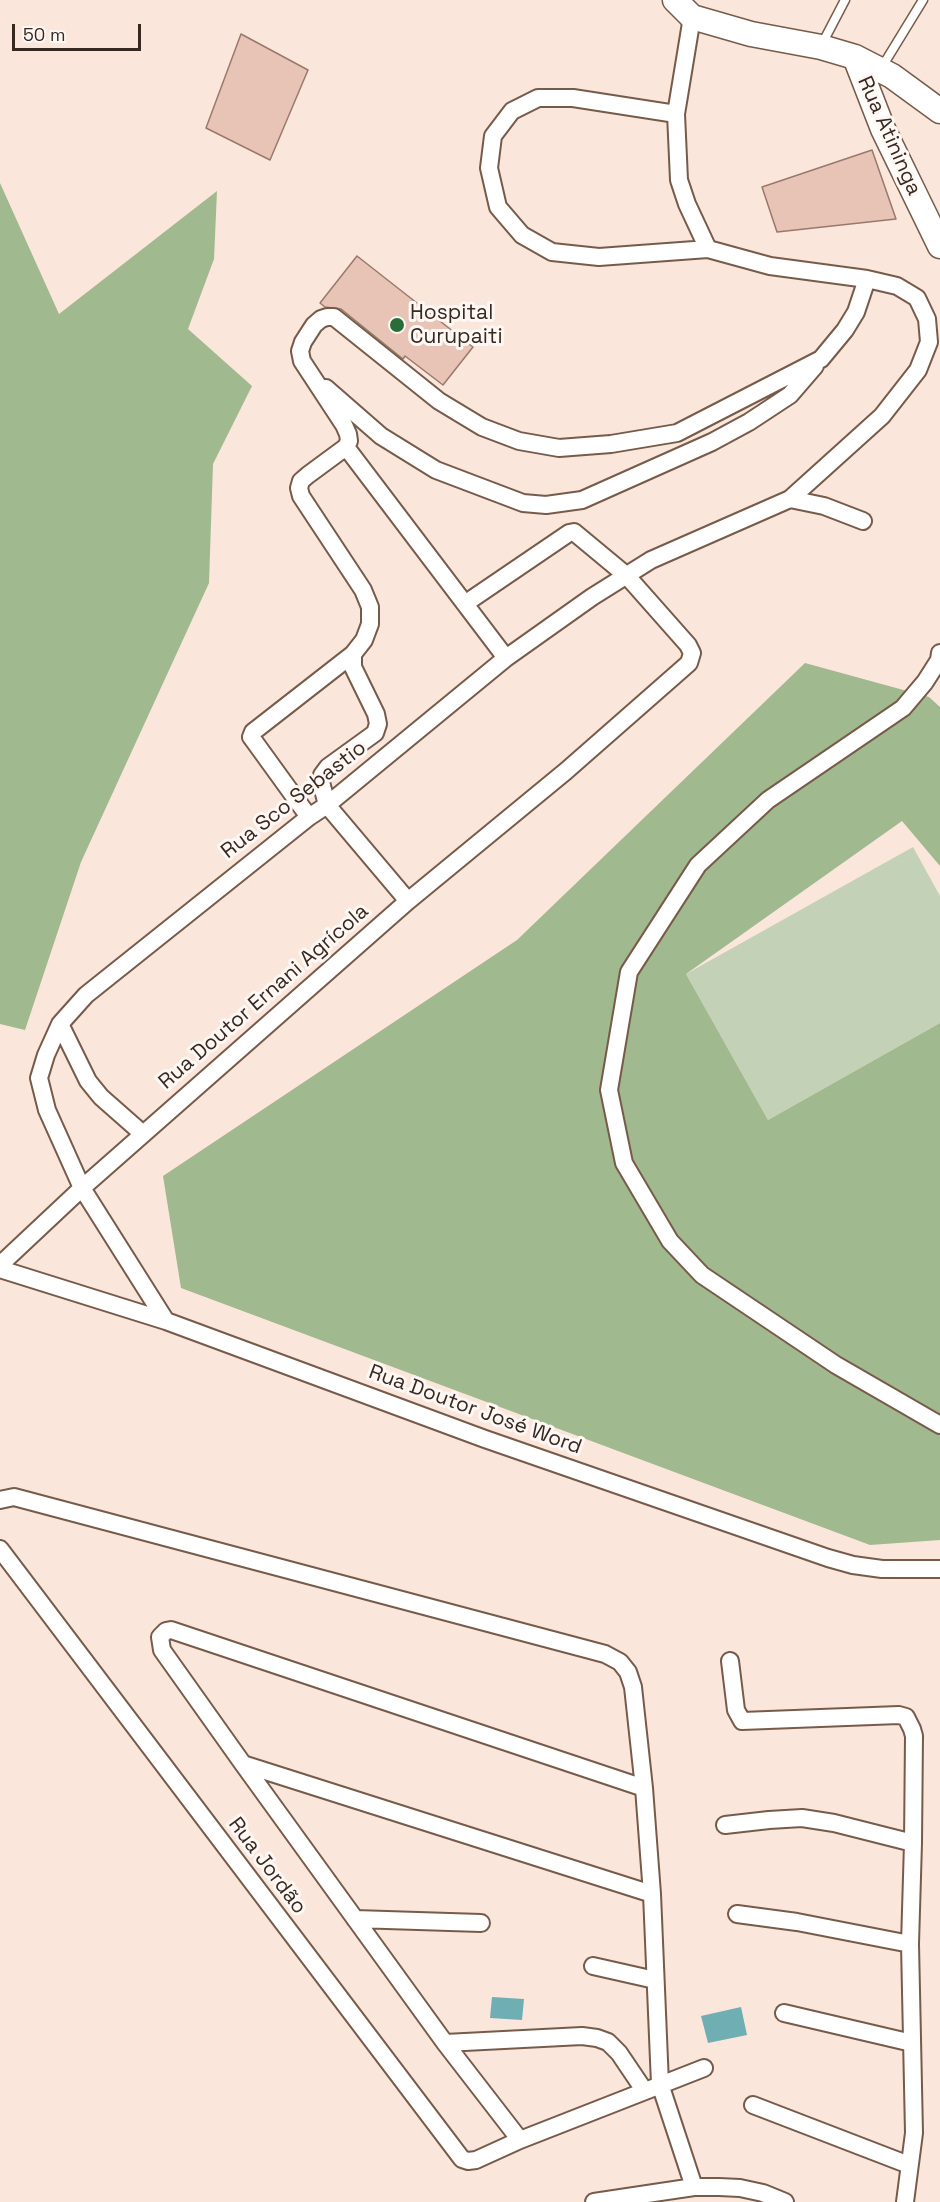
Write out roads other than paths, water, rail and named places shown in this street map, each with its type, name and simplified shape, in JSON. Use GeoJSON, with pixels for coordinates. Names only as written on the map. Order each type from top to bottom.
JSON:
{"type":"FeatureCollection","features":[{"type":"Feature","properties":{"kind":"main road"},"geometry":{"type":"LineString","coordinates":[[675,0],[692,17],[751,34],[821,47],[855,57],[880,70],[940,111]]}},
{"type":"Feature","properties":{"kind":"main road","name":"Rua Atininga"},"geometry":{"type":"LineString","coordinates":[[855,57],[883,129],[940,246]]}},
{"type":"Feature","properties":{"kind":"street"},"geometry":{"type":"LineString","coordinates":[[692,17],[676,114],[679,180],[687,204],[708,249]]}},
{"type":"Feature","properties":{"kind":"street","name":"Rua Sco Sebastio"},"geometry":{"type":"LineString","coordinates":[[166,1321],[82,1188],[47,1110],[39,1078],[46,1054],[60,1024],[86,995],[327,805],[506,657],[591,597],[651,560],[790,499],[882,416],[918,370],[928,342],[927,319],[916,298],[897,286],[867,279],[770,266],[708,249],[599,256],[552,252],[522,235],[498,207],[489,168],[493,136],[512,111],[538,98],[573,98],[676,114]]}},
{"type":"Feature","properties":{"kind":"street"},"geometry":{"type":"LineString","coordinates":[[306,369],[381,436],[436,470],[523,503],[546,505],[582,500],[712,442],[749,422],[790,395],[845,330],[856,312],[867,279]]}},
{"type":"Feature","properties":{"kind":"street"},"geometry":{"type":"LineString","coordinates":[[309,817],[251,737],[253,732],[353,654],[364,640],[370,624],[370,607],[363,590],[301,496],[299,488],[301,481],[308,474],[346,447],[348,441],[344,425],[306,369],[300,351],[314,325],[321,319],[333,317],[439,401],[482,427],[519,441],[559,448],[612,444],[677,432],[820,359]]}},
{"type":"Feature","properties":{"kind":"street"},"geometry":{"type":"LineString","coordinates":[[346,447],[506,657]]}},
{"type":"Feature","properties":{"kind":"street"},"geometry":{"type":"LineString","coordinates":[[790,499],[824,506],[863,521]]}},
{"type":"Feature","properties":{"kind":"street"},"geometry":{"type":"LineString","coordinates":[[466,603],[569,533],[579,534],[627,576]]}},
{"type":"Feature","properties":{"kind":"street","name":"Rua Doutor Ernani Agrícola"},"geometry":{"type":"LineString","coordinates":[[0,1267],[82,1188],[408,901],[566,771],[689,663],[692,653],[688,645],[627,576]]}},
{"type":"Feature","properties":{"kind":"street"},"geometry":{"type":"LineString","coordinates":[[940,653],[939,660],[925,682],[903,708],[768,800],[698,866],[629,972],[609,1089],[624,1163],[670,1240],[702,1275],[836,1365],[940,1425]]}},
{"type":"Feature","properties":{"kind":"street"},"geometry":{"type":"LineString","coordinates":[[353,654],[353,667],[376,714],[378,724],[375,733],[328,767],[322,775],[321,782],[327,805],[408,901]]}},
{"type":"Feature","properties":{"kind":"street"},"geometry":{"type":"LineString","coordinates":[[60,1024],[88,1081],[101,1097],[143,1134]]}},
{"type":"Feature","properties":{"kind":"street","name":"Rua Doutor José Word"},"geometry":{"type":"LineString","coordinates":[[0,1267],[166,1321],[484,1439],[828,1558],[882,1569],[940,1569]]}},
{"type":"Feature","properties":{"kind":"street"},"geometry":{"type":"LineString","coordinates":[[0,1500],[14,1497],[605,1654],[620,1662],[628,1672],[633,1687],[652,1894],[655,1980],[652,2087]]}},
{"type":"Feature","properties":{"kind":"street","name":"Rua Jordão"},"geometry":{"type":"LineString","coordinates":[[0,1549],[462,2159],[476,2160],[520,2140],[704,2068]]}},
{"type":"Feature","properties":{"kind":"street","name":"Rua Jordão"},"geometry":{"type":"LineString","coordinates":[[520,2140],[445,2043],[243,1764],[162,1650],[160,1636],[171,1630],[644,1788]]}},
{"type":"Feature","properties":{"kind":"street"},"geometry":{"type":"LineString","coordinates":[[730,1661],[736,1710],[742,1720],[899,1714],[906,1717],[914,1736],[910,1944],[914,2133],[905,2202]]}},
{"type":"Feature","properties":{"kind":"street"},"geometry":{"type":"LineString","coordinates":[[243,1764],[652,1894]]}},
{"type":"Feature","properties":{"kind":"street"},"geometry":{"type":"LineString","coordinates":[[725,1825],[802,1818],[834,1823],[913,1843]]}},
{"type":"Feature","properties":{"kind":"street"},"geometry":{"type":"LineString","coordinates":[[737,1914],[797,1922],[910,1944]]}},
{"type":"Feature","properties":{"kind":"street"},"geometry":{"type":"LineString","coordinates":[[355,1919],[481,1923]]}},
{"type":"Feature","properties":{"kind":"street"},"geometry":{"type":"LineString","coordinates":[[593,1966],[655,1980]]}},
{"type":"Feature","properties":{"kind":"street"},"geometry":{"type":"LineString","coordinates":[[784,2013],[912,2043]]}},
{"type":"Feature","properties":{"kind":"street"},"geometry":{"type":"LineString","coordinates":[[445,2043],[582,2036],[608,2042],[652,2087],[694,2187]]}},
{"type":"Feature","properties":{"kind":"street"},"geometry":{"type":"LineString","coordinates":[[753,2105],[909,2165]]}},
{"type":"Feature","properties":{"kind":"street"},"geometry":{"type":"LineString","coordinates":[[601,2202],[694,2187],[740,2188],[763,2193],[785,2202]]}},
{"type":"Feature","properties":{"kind":"lane"},"geometry":{"type":"LineString","coordinates":[[821,47],[845,0]]}},
{"type":"Feature","properties":{"kind":"lane"},"geometry":{"type":"LineString","coordinates":[[880,70],[923,0]]}},
{"type":"Feature","properties":{"kind":"water"},"geometry":{"type":"Polygon","coordinates":[[[492,1997],[524,1999],[522,2020],[490,2018],[492,1997]]]}},
{"type":"Feature","properties":{"kind":"water"},"geometry":{"type":"Polygon","coordinates":[[[741,2007],[747,2035],[708,2043],[701,2016],[741,2007]]]}},
{"type":"Feature","properties":{"kind":"place","name":"Hospital Curupaiti"},"geometry":{"type":"Point","coordinates":[397,325]}}]}
